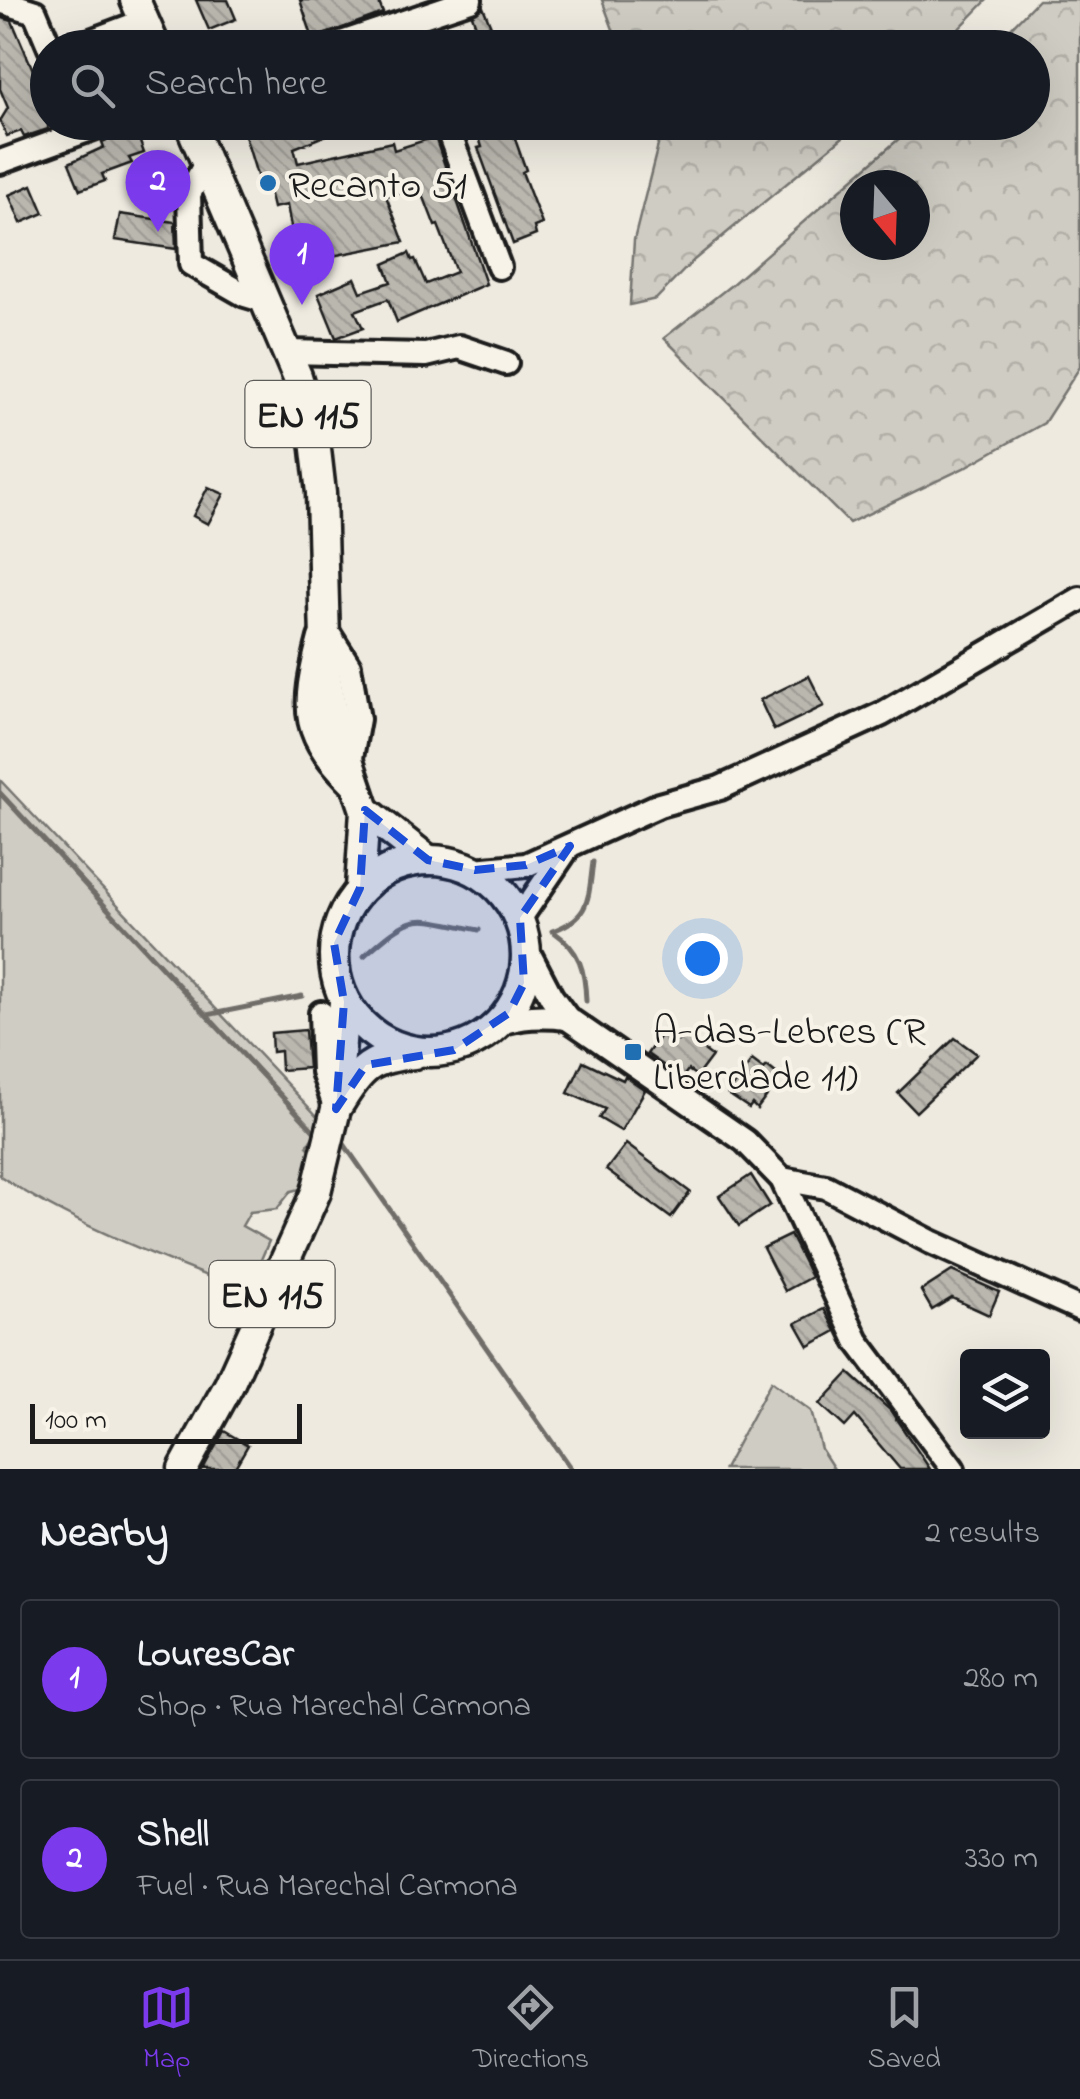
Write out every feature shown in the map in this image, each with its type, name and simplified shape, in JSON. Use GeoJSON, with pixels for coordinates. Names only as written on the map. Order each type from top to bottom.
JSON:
{"type":"FeatureCollection","features":[{"type":"Feature","properties":{"kind":"main road","name":"EN 115"},"geometry":{"type":"LineString","coordinates":[[183,1469],[229,1385],[320,1178],[336,1110],[334,942],[343,913],[360,888],[365,844],[357,789],[332,712],[323,625],[319,463],[314,432],[286,352],[196,140]]}},
{"type":"Feature","properties":{"kind":"main road"},"geometry":{"type":"LineString","coordinates":[[357,789],[428,860]]}},
{"type":"Feature","properties":{"kind":"main road"},"geometry":{"type":"LineString","coordinates":[[360,888],[384,871],[415,860],[446,860],[475,870]]}},
{"type":"Feature","properties":{"kind":"main road","name":"EN 115"},"geometry":{"type":"LineString","coordinates":[[336,1110],[366,1065],[394,1056],[454,1050],[484,1036],[509,1013],[524,983],[527,950],[520,918],[502,890],[475,870]]}},
{"type":"Feature","properties":{"kind":"main road"},"geometry":{"type":"LineString","coordinates":[[333,1008],[389,1044],[421,1053]]}},
{"type":"Feature","properties":{"kind":"street"},"geometry":{"type":"LineString","coordinates":[[383,30],[470,0]]}},
{"type":"Feature","properties":{"kind":"street"},"geometry":{"type":"LineString","coordinates":[[0,1],[35,12],[42,30]]}},
{"type":"Feature","properties":{"kind":"street"},"geometry":{"type":"LineString","coordinates":[[105,30],[139,11]]}},
{"type":"Feature","properties":{"kind":"street"},"geometry":{"type":"LineString","coordinates":[[408,22],[411,30]]}},
{"type":"Feature","properties":{"kind":"street"},"geometry":{"type":"LineString","coordinates":[[0,162],[60,140]]}},
{"type":"Feature","properties":{"kind":"street"},"geometry":{"type":"LineString","coordinates":[[453,140],[499,266]]}},
{"type":"Feature","properties":{"kind":"street"},"geometry":{"type":"LineString","coordinates":[[206,163],[188,194],[190,264],[245,295],[265,301]]}},
{"type":"Feature","properties":{"kind":"street"},"geometry":{"type":"LineString","coordinates":[[286,352],[426,355],[459,347],[506,363]]}},
{"type":"Feature","properties":{"kind":"street"},"geometry":{"type":"LineString","coordinates":[[475,870],[526,865],[660,806],[720,788],[882,714],[1080,599]]}},
{"type":"Feature","properties":{"kind":"street"},"geometry":{"type":"LineString","coordinates":[[520,918],[570,846]]}},
{"type":"Feature","properties":{"kind":"street"},"geometry":{"type":"LineString","coordinates":[[527,950],[551,996],[568,1018],[745,1141],[782,1179],[857,1341],[952,1469]]}},
{"type":"Feature","properties":{"kind":"street"},"geometry":{"type":"LineString","coordinates":[[497,1024],[541,1015],[568,1018]]}},
{"type":"Feature","properties":{"kind":"street"},"geometry":{"type":"LineString","coordinates":[[782,1179],[826,1187],[931,1242],[1080,1310]]}},
{"type":"Feature","properties":{"kind":"highlighted area"},"geometry":{"type":"Polygon","coordinates":[[[365,810],[428,860],[475,870],[526,865],[570,846],[520,918],[524,983],[509,1013],[454,1050],[366,1065],[336,1109],[344,1002],[334,943],[360,888],[365,810]]]}},
{"type":"Feature","properties":{"kind":"green space"},"geometry":{"type":"Polygon","coordinates":[[[602,0],[987,0],[958,30],[613,30],[602,0]]]}},
{"type":"Feature","properties":{"kind":"green space"},"geometry":{"type":"Polygon","coordinates":[[[1038,0],[1080,0],[1080,367],[1044,423],[964,468],[849,523],[664,338],[840,190],[840,260],[930,260],[930,170],[863,170],[897,140],[1050,140],[1050,30],[1009,30],[1038,0]]]}},
{"type":"Feature","properties":{"kind":"green space"},"geometry":{"type":"Polygon","coordinates":[[[656,140],[839,140],[694,260],[656,299],[630,305],[634,240],[658,145],[656,140]]]}},
{"type":"Feature","properties":{"kind":"green space"},"geometry":{"type":"Polygon","coordinates":[[[0,780],[318,1117],[318,1129],[307,1146],[312,1151],[300,1189],[291,1191],[277,1209],[250,1212],[242,1226],[269,1241],[247,1292],[90,1226],[0,1176],[0,780]]]}},
{"type":"Feature","properties":{"kind":"green space"},"geometry":{"type":"Polygon","coordinates":[[[771,1381],[811,1411],[821,1449],[834,1469],[724,1469],[771,1381]]]}},
{"type":"Feature","properties":{"kind":"building"},"geometry":{"type":"Polygon","coordinates":[[[196,0],[228,0],[236,19],[209,30],[196,0]]]}},
{"type":"Feature","properties":{"kind":"building"},"geometry":{"type":"Polygon","coordinates":[[[300,0],[378,0],[383,13],[337,30],[310,30],[300,0]]]}},
{"type":"Feature","properties":{"kind":"building"},"geometry":{"type":"Polygon","coordinates":[[[483,7],[493,30],[477,30],[472,15],[483,7]]]}},
{"type":"Feature","properties":{"kind":"building"},"geometry":{"type":"Polygon","coordinates":[[[0,17],[12,21],[30,63],[30,135],[24,137],[21,131],[7,136],[0,121],[8,108],[0,89],[0,17]]]}},
{"type":"Feature","properties":{"kind":"building"},"geometry":{"type":"Polygon","coordinates":[[[139,140],[144,153],[129,158],[132,163],[102,174],[105,181],[80,190],[69,163],[104,147],[102,142],[139,140]]]}},
{"type":"Feature","properties":{"kind":"building"},"geometry":{"type":"Polygon","coordinates":[[[246,140],[314,140],[294,148],[298,163],[392,142],[394,150],[436,140],[486,284],[397,322],[388,299],[355,311],[363,328],[336,338],[318,294],[355,278],[361,292],[391,282],[384,264],[409,253],[426,284],[456,272],[420,187],[386,196],[404,242],[301,262],[287,205],[273,208],[269,191],[262,192],[246,140]]]}},
{"type":"Feature","properties":{"kind":"building"},"geometry":{"type":"Polygon","coordinates":[[[480,140],[515,140],[526,170],[522,172],[542,224],[534,227],[536,235],[513,244],[478,148],[482,147],[480,140]]]}},
{"type":"Feature","properties":{"kind":"building"},"geometry":{"type":"Polygon","coordinates":[[[32,185],[44,213],[21,223],[9,195],[32,185]]]}},
{"type":"Feature","properties":{"kind":"building"},"geometry":{"type":"Polygon","coordinates":[[[120,214],[175,222],[176,249],[115,240],[120,214]]]}},
{"type":"Feature","properties":{"kind":"building"},"geometry":{"type":"Polygon","coordinates":[[[208,487],[224,494],[208,524],[193,516],[208,487]]]}},
{"type":"Feature","properties":{"kind":"building"},"geometry":{"type":"Polygon","coordinates":[[[809,676],[824,706],[774,730],[760,700],[809,676]]]}},
{"type":"Feature","properties":{"kind":"building"},"geometry":{"type":"Polygon","coordinates":[[[305,1030],[308,1068],[281,1070],[280,1051],[272,1052],[271,1033],[305,1030]]]}},
{"type":"Feature","properties":{"kind":"building"},"geometry":{"type":"Polygon","coordinates":[[[664,1030],[678,1041],[683,1035],[712,1056],[697,1076],[688,1070],[682,1078],[647,1054],[664,1030]]]}},
{"type":"Feature","properties":{"kind":"building"},"geometry":{"type":"Polygon","coordinates":[[[955,1038],[977,1054],[916,1112],[898,1093],[955,1038]]]}},
{"type":"Feature","properties":{"kind":"building"},"geometry":{"type":"Polygon","coordinates":[[[752,1060],[781,1077],[757,1109],[728,1094],[752,1060]]]}},
{"type":"Feature","properties":{"kind":"building"},"geometry":{"type":"Polygon","coordinates":[[[583,1061],[623,1080],[625,1076],[645,1090],[621,1131],[599,1118],[605,1109],[568,1093],[583,1061]]]}},
{"type":"Feature","properties":{"kind":"building"},"geometry":{"type":"Polygon","coordinates":[[[626,1144],[690,1192],[671,1218],[606,1170],[626,1144]]]}},
{"type":"Feature","properties":{"kind":"building"},"geometry":{"type":"Polygon","coordinates":[[[751,1175],[770,1205],[739,1226],[719,1196],[751,1175]]]}},
{"type":"Feature","properties":{"kind":"building"},"geometry":{"type":"Polygon","coordinates":[[[790,1235],[811,1277],[785,1291],[763,1248],[790,1235]]]}},
{"type":"Feature","properties":{"kind":"building"},"geometry":{"type":"Polygon","coordinates":[[[952,1271],[999,1292],[989,1315],[952,1298],[932,1310],[921,1291],[952,1271]]]}},
{"type":"Feature","properties":{"kind":"building"},"geometry":{"type":"Polygon","coordinates":[[[824,1309],[836,1331],[809,1346],[796,1323],[824,1309]]]}},
{"type":"Feature","properties":{"kind":"building"},"geometry":{"type":"Polygon","coordinates":[[[849,1373],[890,1410],[930,1469],[900,1469],[855,1416],[845,1427],[820,1404],[849,1373]]]}},
{"type":"Feature","properties":{"kind":"building"},"geometry":{"type":"Polygon","coordinates":[[[224,1431],[248,1445],[234,1469],[203,1469],[224,1431]]]}},
{"type":"Feature","properties":{"kind":"waterway"},"geometry":{"type":"LineString","coordinates":[[0,793],[314,1131]]}},
{"type":"Feature","properties":{"kind":"waterway"},"geometry":{"type":"LineString","coordinates":[[552,931],[581,913],[593,862]]}},
{"type":"Feature","properties":{"kind":"waterway"},"geometry":{"type":"LineString","coordinates":[[364,956],[394,931],[416,921],[479,930]]}},
{"type":"Feature","properties":{"kind":"waterway"},"geometry":{"type":"LineString","coordinates":[[554,932],[570,946],[579,962],[586,1001]]}},
{"type":"Feature","properties":{"kind":"waterway"},"geometry":{"type":"LineString","coordinates":[[207,1015],[302,996]]}},
{"type":"Feature","properties":{"kind":"waterway"},"geometry":{"type":"LineString","coordinates":[[344,1144],[571,1469]]}},
{"type":"Feature","properties":{"kind":"place","name":"Recanto 51"},"geometry":{"type":"Point","coordinates":[268,183]}},
{"type":"Feature","properties":{"kind":"place","name":"Shell"},"geometry":{"type":"Point","coordinates":[158,232]}},
{"type":"Feature","properties":{"kind":"place","name":"LouresCar"},"geometry":{"type":"Point","coordinates":[302,305]}},
{"type":"Feature","properties":{"kind":"place","name":"A-das-Lebres (R Liberdade 11)"},"geometry":{"type":"Point","coordinates":[633,1052]}}]}
